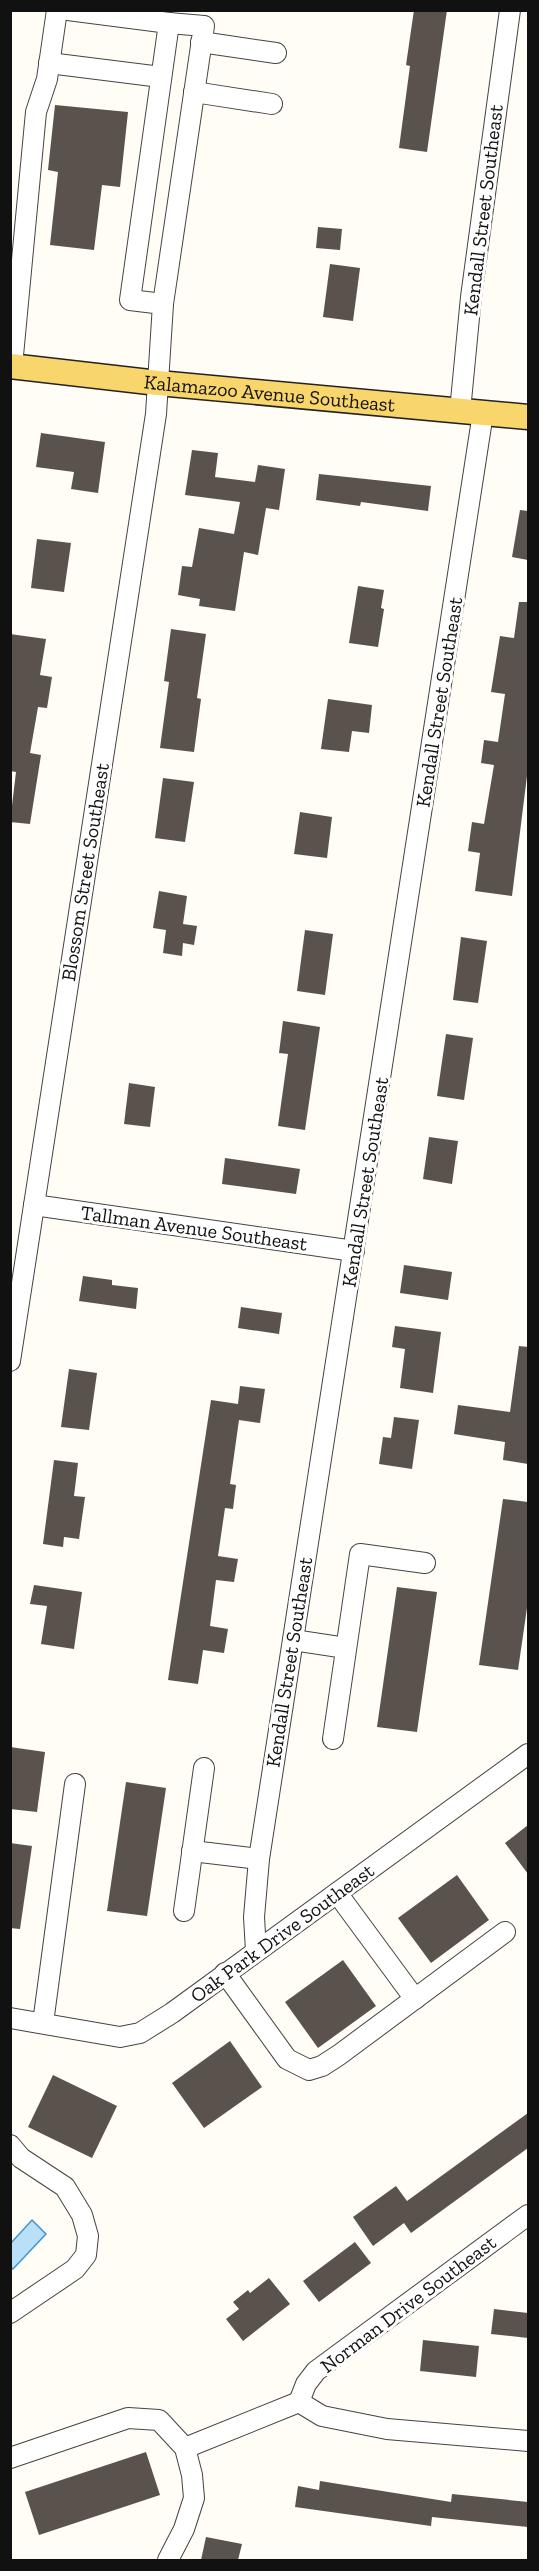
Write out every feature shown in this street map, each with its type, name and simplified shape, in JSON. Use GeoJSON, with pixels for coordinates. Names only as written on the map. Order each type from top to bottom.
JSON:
{"type":"FeatureCollection","features":[{"type":"Feature","properties":{"kind":"main road","name":"Kalamazoo Avenue Southeast"},"geometry":{"type":"LineString","coordinates":[[11,366],[158,383],[528,417]]}},
{"type":"Feature","properties":{"kind":"street"},"geometry":{"type":"LineString","coordinates":[[11,366],[36,112],[50,63],[57,10]]}},
{"type":"Feature","properties":{"kind":"street"},"geometry":{"type":"LineString","coordinates":[[68,10],[204,26],[276,53]]}},
{"type":"Feature","properties":{"kind":"street","name":"Kendall Street Southeast"},"geometry":{"type":"LineString","coordinates":[[256,1951],[254,1917],[258,1859],[354,1251],[472,412],[471,297],[510,10]]}},
{"type":"Feature","properties":{"kind":"street"},"geometry":{"type":"LineString","coordinates":[[163,304],[130,300],[169,23]]}},
{"type":"Feature","properties":{"kind":"street","name":"Blossom Street Southeast"},"geometry":{"type":"LineString","coordinates":[[10,1361],[156,414],[163,304],[204,26]]}},
{"type":"Feature","properties":{"kind":"street"},"geometry":{"type":"LineString","coordinates":[[50,63],[161,77]]}},
{"type":"Feature","properties":{"kind":"street"},"geometry":{"type":"LineString","coordinates":[[194,92],[272,104]]}},
{"type":"Feature","properties":{"kind":"street","name":"Tallman Avenue Southeast"},"geometry":{"type":"LineString","coordinates":[[34,1205],[354,1251]]}},
{"type":"Feature","properties":{"kind":"street"},"geometry":{"type":"LineString","coordinates":[[333,1739],[360,1554],[425,1563]]}},
{"type":"Feature","properties":{"kind":"street"},"geometry":{"type":"LineString","coordinates":[[293,1640],[346,1648]]}},
{"type":"Feature","properties":{"kind":"street","name":"Oak Park Drive Southeast"},"geometry":{"type":"LineString","coordinates":[[11,2021],[43,2023],[120,2037],[140,2033],[528,1754]]}},
{"type":"Feature","properties":{"kind":"street"},"geometry":{"type":"LineString","coordinates":[[184,1911],[204,1768]]}},
{"type":"Feature","properties":{"kind":"street"},"geometry":{"type":"LineString","coordinates":[[43,2023],[75,1784]]}},
{"type":"Feature","properties":{"kind":"street"},"geometry":{"type":"LineString","coordinates":[[192,1851],[258,1859]]}},
{"type":"Feature","properties":{"kind":"street"},"geometry":{"type":"LineString","coordinates":[[337,1893],[415,1999]]}},
{"type":"Feature","properties":{"kind":"street"},"geometry":{"type":"LineString","coordinates":[[225,1973],[287,2059],[309,2070],[331,2061],[505,1932]]}},
{"type":"Feature","properties":{"kind":"street"},"geometry":{"type":"LineString","coordinates":[[10,2313],[75,2269],[86,2255],[88,2236],[82,2216],[65,2187],[14,2154]]}},
{"type":"Feature","properties":{"kind":"street","name":"Norman Drive Southeast"},"geometry":{"type":"LineString","coordinates":[[299,2402],[306,2384],[316,2371],[528,2215]]}},
{"type":"Feature","properties":{"kind":"street"},"geometry":{"type":"LineString","coordinates":[[185,2448],[299,2402],[322,2416],[387,2428],[528,2441]]}},
{"type":"Feature","properties":{"kind":"street"},"geometry":{"type":"LineString","coordinates":[[10,2458],[128,2418],[159,2420],[185,2448],[192,2475],[194,2498],[184,2529],[168,2560]]}},
{"type":"Feature","properties":{"kind":"water"},"geometry":{"type":"Polygon","coordinates":[[[32,2220],[46,2234],[13,2269],[11,2267],[11,2243],[32,2220]]]}},
{"type":"Feature","properties":{"kind":"building"},"geometry":{"type":"Polygon","coordinates":[[[414,10],[447,10],[427,152],[399,148],[410,66],[406,65],[414,10]]]}},
{"type":"Feature","properties":{"kind":"building"},"geometry":{"type":"Polygon","coordinates":[[[55,105],[128,112],[120,187],[102,185],[94,250],[50,245],[58,172],[48,170],[55,105]]]}},
{"type":"Feature","properties":{"kind":"building"},"geometry":{"type":"Polygon","coordinates":[[[318,227],[342,229],[340,250],[316,248],[318,227]]]}},
{"type":"Feature","properties":{"kind":"building"},"geometry":{"type":"Polygon","coordinates":[[[330,264],[360,268],[353,321],[323,317],[330,264]]]}},
{"type":"Feature","properties":{"kind":"building"},"geometry":{"type":"Polygon","coordinates":[[[41,433],[105,442],[98,493],[71,489],[74,472],[36,467],[41,433]]]}},
{"type":"Feature","properties":{"kind":"building"},"geometry":{"type":"Polygon","coordinates":[[[192,450],[218,453],[215,477],[255,482],[258,465],[285,469],[279,510],[266,508],[258,555],[244,552],[235,611],[199,606],[200,599],[178,595],[182,566],[192,567],[199,528],[234,534],[240,502],[185,495],[192,450]]]}},
{"type":"Feature","properties":{"kind":"building"},"geometry":{"type":"Polygon","coordinates":[[[319,474],[431,486],[428,511],[361,502],[360,506],[316,500],[319,474]]]}},
{"type":"Feature","properties":{"kind":"building"},"geometry":{"type":"Polygon","coordinates":[[[520,510],[528,511],[528,560],[512,557],[520,510]]]}},
{"type":"Feature","properties":{"kind":"building"},"geometry":{"type":"Polygon","coordinates":[[[37,539],[71,543],[64,592],[31,588],[37,539]]]}},
{"type":"Feature","properties":{"kind":"building"},"geometry":{"type":"Polygon","coordinates":[[[358,586],[384,590],[381,608],[384,609],[378,647],[349,643],[358,586]]]}},
{"type":"Feature","properties":{"kind":"building"},"geometry":{"type":"Polygon","coordinates":[[[519,602],[528,602],[528,768],[512,896],[475,891],[480,853],[468,851],[472,822],[484,824],[494,765],[481,763],[484,740],[498,742],[505,694],[491,692],[500,636],[514,638],[519,602]]]}},
{"type":"Feature","properties":{"kind":"building"},"geometry":{"type":"Polygon","coordinates":[[[171,629],[206,634],[197,698],[201,699],[194,752],[160,748],[169,682],[164,681],[171,629]]]}},
{"type":"Feature","properties":{"kind":"building"},"geometry":{"type":"Polygon","coordinates":[[[10,634],[46,639],[40,675],[52,677],[47,708],[38,707],[30,753],[41,755],[30,824],[10,822],[16,772],[10,771],[10,634]]]}},
{"type":"Feature","properties":{"kind":"building"},"geometry":{"type":"Polygon","coordinates":[[[328,699],[372,705],[369,733],[352,731],[349,752],[321,749],[328,699]]]}},
{"type":"Feature","properties":{"kind":"building"},"geometry":{"type":"Polygon","coordinates":[[[163,778],[194,782],[185,842],[155,838],[163,778]]]}},
{"type":"Feature","properties":{"kind":"building"},"geometry":{"type":"Polygon","coordinates":[[[300,812],[332,817],[327,858],[294,854],[300,812]]]}},
{"type":"Feature","properties":{"kind":"building"},"geometry":{"type":"Polygon","coordinates":[[[159,891],[187,896],[183,924],[197,926],[194,945],[183,943],[182,956],[163,953],[166,930],[153,928],[159,891]]]}},
{"type":"Feature","properties":{"kind":"building"},"geometry":{"type":"Polygon","coordinates":[[[305,930],[333,934],[325,995],[297,991],[305,930]]]}},
{"type":"Feature","properties":{"kind":"building"},"geometry":{"type":"Polygon","coordinates":[[[461,937],[487,941],[478,1003],[453,1000],[461,937]]]}},
{"type":"Feature","properties":{"kind":"building"},"geometry":{"type":"Polygon","coordinates":[[[283,1021],[320,1027],[305,1130],[278,1126],[288,1054],[279,1053],[283,1021]]]}},
{"type":"Feature","properties":{"kind":"building"},"geometry":{"type":"Polygon","coordinates":[[[446,1034],[473,1038],[464,1100],[437,1096],[446,1034]]]}},
{"type":"Feature","properties":{"kind":"building"},"geometry":{"type":"Polygon","coordinates":[[[129,1083],[155,1087],[150,1127],[124,1124],[129,1083]]]}},
{"type":"Feature","properties":{"kind":"building"},"geometry":{"type":"Polygon","coordinates":[[[429,1137],[458,1141],[452,1184],[423,1179],[429,1137]]]}},
{"type":"Feature","properties":{"kind":"building"},"geometry":{"type":"Polygon","coordinates":[[[225,1158],[300,1169],[296,1194],[222,1184],[225,1158]]]}},
{"type":"Feature","properties":{"kind":"building"},"geometry":{"type":"Polygon","coordinates":[[[404,1265],[452,1272],[448,1300],[400,1293],[404,1265]]]}},
{"type":"Feature","properties":{"kind":"building"},"geometry":{"type":"Polygon","coordinates":[[[83,1276],[112,1280],[112,1285],[138,1288],[136,1309],[79,1301],[83,1276]]]}},
{"type":"Feature","properties":{"kind":"building"},"geometry":{"type":"Polygon","coordinates":[[[241,1307],[282,1313],[279,1334],[238,1328],[241,1307]]]}},
{"type":"Feature","properties":{"kind":"building"},"geometry":{"type":"Polygon","coordinates":[[[395,1326],[441,1332],[433,1393],[400,1388],[405,1349],[392,1347],[395,1326]]]}},
{"type":"Feature","properties":{"kind":"building"},"geometry":{"type":"Polygon","coordinates":[[[519,1346],[528,1347],[528,1464],[503,1460],[505,1442],[454,1434],[458,1405],[510,1412],[519,1346]]]}},
{"type":"Feature","properties":{"kind":"building"},"geometry":{"type":"Polygon","coordinates":[[[69,1369],[97,1373],[89,1430],[61,1427],[69,1369]]]}},
{"type":"Feature","properties":{"kind":"building"},"geometry":{"type":"Polygon","coordinates":[[[240,1386],[265,1389],[260,1423],[239,1420],[230,1484],[236,1485],[233,1509],[225,1508],[218,1556],[238,1559],[234,1582],[216,1580],[210,1626],[228,1629],[224,1653],[203,1650],[198,1684],[168,1680],[211,1400],[238,1404],[240,1386]]]}},
{"type":"Feature","properties":{"kind":"building"},"geometry":{"type":"Polygon","coordinates":[[[394,1417],[419,1420],[412,1469],[379,1464],[383,1437],[391,1438],[394,1417]]]}},
{"type":"Feature","properties":{"kind":"building"},"geometry":{"type":"Polygon","coordinates":[[[54,1460],[78,1463],[74,1496],[85,1497],[79,1539],[64,1537],[63,1547],[43,1544],[54,1460]]]}},
{"type":"Feature","properties":{"kind":"building"},"geometry":{"type":"Polygon","coordinates":[[[503,1499],[528,1502],[528,1601],[518,1670],[479,1665],[503,1499]]]}},
{"type":"Feature","properties":{"kind":"building"},"geometry":{"type":"Polygon","coordinates":[[[34,1585],[82,1592],[74,1649],[41,1644],[47,1606],[30,1604],[34,1585]]]}},
{"type":"Feature","properties":{"kind":"building"},"geometry":{"type":"Polygon","coordinates":[[[397,1587],[437,1592],[417,1732],[377,1727],[397,1587]]]}},
{"type":"Feature","properties":{"kind":"building"},"geometry":{"type":"Polygon","coordinates":[[[10,1747],[45,1752],[37,1812],[10,1809],[10,1747]]]}},
{"type":"Feature","properties":{"kind":"building"},"geometry":{"type":"Polygon","coordinates":[[[126,1782],[166,1788],[147,1916],[107,1911],[126,1782]]]}},
{"type":"Feature","properties":{"kind":"building"},"geometry":{"type":"Polygon","coordinates":[[[528,1825],[528,1874],[505,1843],[528,1825]]]}},
{"type":"Feature","properties":{"kind":"building"},"geometry":{"type":"Polygon","coordinates":[[[10,1843],[32,1846],[20,1929],[10,1928],[10,1843]]]}},
{"type":"Feature","properties":{"kind":"building"},"geometry":{"type":"Polygon","coordinates":[[[457,1875],[489,1920],[431,1963],[398,1918],[457,1875]]]}},
{"type":"Feature","properties":{"kind":"building"},"geometry":{"type":"Polygon","coordinates":[[[343,1960],[376,2006],[318,2048],[285,2002],[343,1960]]]}},
{"type":"Feature","properties":{"kind":"building"},"geometry":{"type":"Polygon","coordinates":[[[230,2041],[262,2087],[204,2128],[172,2083],[230,2041]]]}},
{"type":"Feature","properties":{"kind":"building"},"geometry":{"type":"Polygon","coordinates":[[[53,2075],[117,2106],[92,2158],[28,2127],[53,2075]]]}},
{"type":"Feature","properties":{"kind":"building"},"geometry":{"type":"Polygon","coordinates":[[[528,2113],[528,2148],[411,2233],[404,2223],[373,2246],[353,2217],[396,2186],[407,2201],[528,2113]]]}},
{"type":"Feature","properties":{"kind":"building"},"geometry":{"type":"Polygon","coordinates":[[[355,2242],[371,2263],[319,2302],[303,2281],[355,2242]]]}},
{"type":"Feature","properties":{"kind":"building"},"geometry":{"type":"Polygon","coordinates":[[[269,2278],[290,2304],[243,2341],[226,2319],[239,2309],[233,2302],[248,2290],[250,2293],[269,2278]]]}},
{"type":"Feature","properties":{"kind":"building"},"geometry":{"type":"Polygon","coordinates":[[[494,2309],[528,2313],[528,2338],[491,2334],[494,2309]]]}},
{"type":"Feature","properties":{"kind":"building"},"geometry":{"type":"Polygon","coordinates":[[[423,2340],[479,2346],[476,2377],[420,2371],[423,2340]]]}},
{"type":"Feature","properties":{"kind":"building"},"geometry":{"type":"Polygon","coordinates":[[[146,2452],[160,2495],[39,2535],[25,2492],[146,2452]]]}},
{"type":"Feature","properties":{"kind":"building"},"geometry":{"type":"Polygon","coordinates":[[[320,2481],[451,2502],[452,2494],[528,2502],[528,2527],[432,2517],[431,2526],[295,2507],[298,2486],[319,2490],[320,2481]]]}},
{"type":"Feature","properties":{"kind":"building"},"geometry":{"type":"Polygon","coordinates":[[[206,2537],[242,2544],[238,2560],[201,2560],[206,2537]]]}}]}
